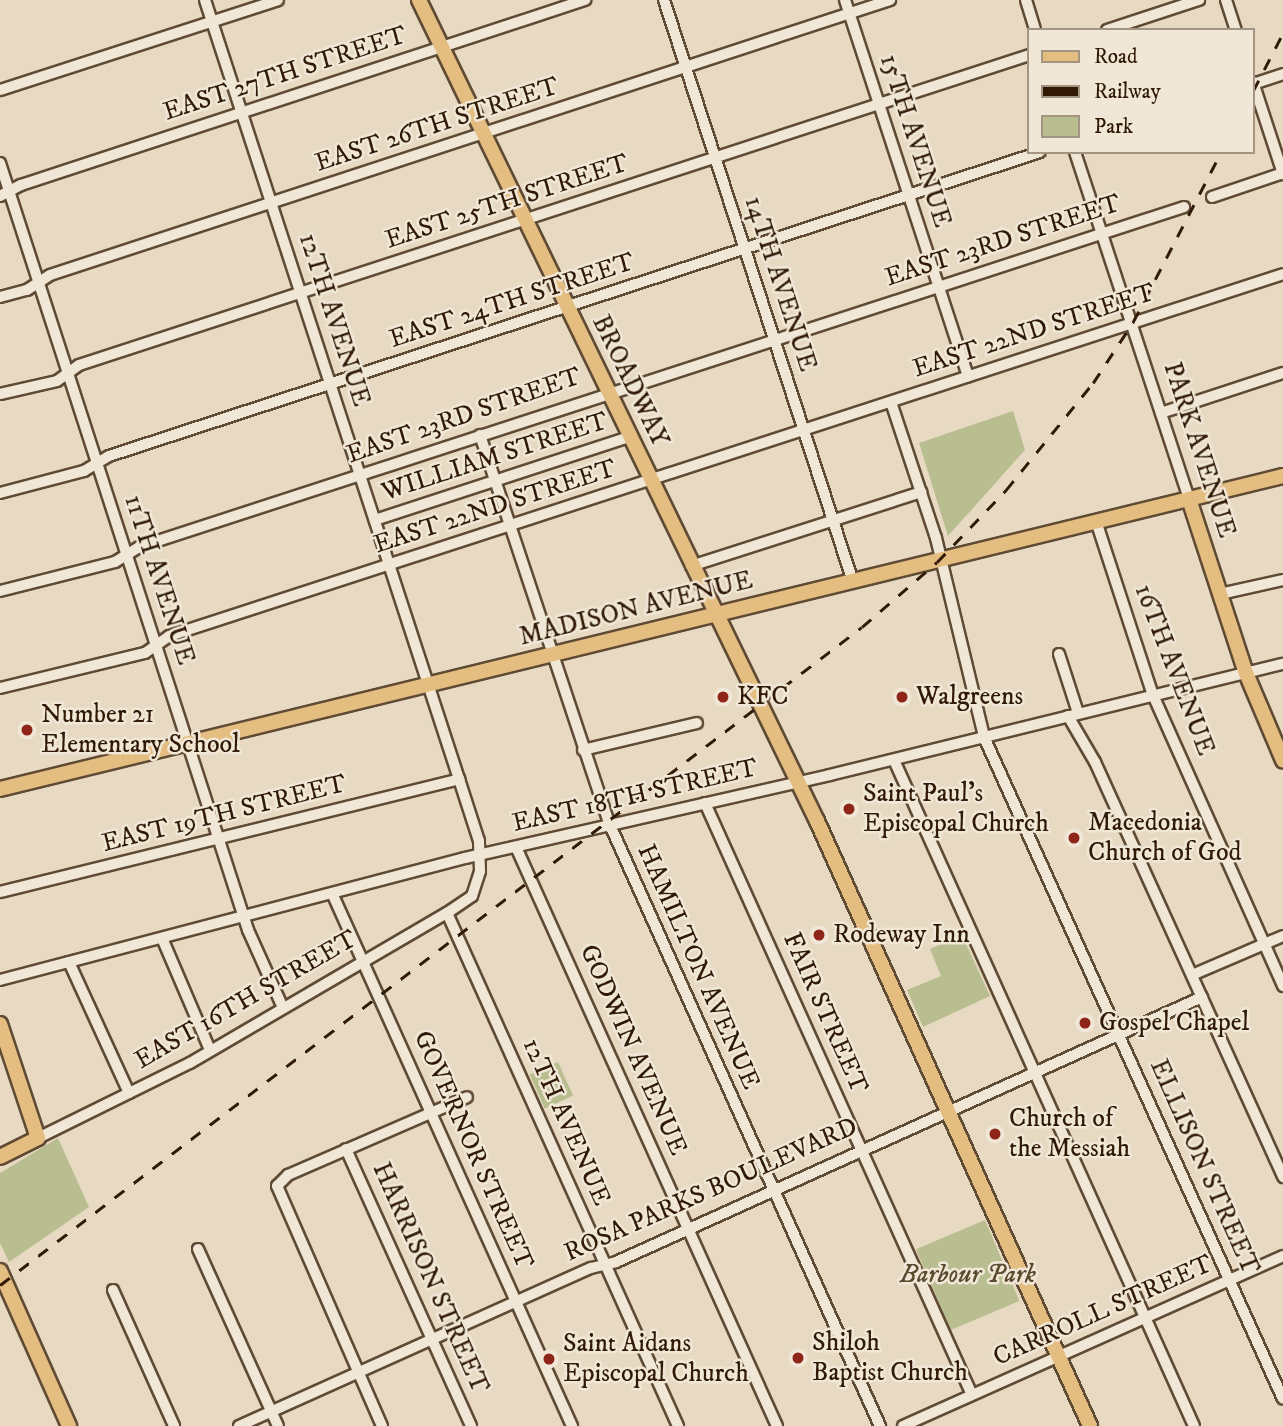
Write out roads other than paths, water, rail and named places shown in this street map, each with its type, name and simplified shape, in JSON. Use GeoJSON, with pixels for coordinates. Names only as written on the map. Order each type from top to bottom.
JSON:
{"type":"FeatureCollection","features":[{"type":"Feature","properties":{"kind":"main road","name":"BROADWAY"},"geometry":{"type":"LineString","coordinates":[[419,0],[797,782],[1090,1426]]}},
{"type":"Feature","properties":{"kind":"main road","name":"MADISON AVENUE"},"geometry":{"type":"LineString","coordinates":[[0,789],[1283,476]]}},
{"type":"Feature","properties":{"kind":"main road","name":"PARK AVENUE"},"geometry":{"type":"LineString","coordinates":[[1189,499],[1246,673],[1282,754]]}},
{"type":"Feature","properties":{"kind":"main road"},"geometry":{"type":"LineString","coordinates":[[0,1024],[38,1138]]}},
{"type":"Feature","properties":{"kind":"main road","name":"EAST 16TH STREET"},"geometry":{"type":"LineString","coordinates":[[0,1157],[38,1138]]}},
{"type":"Feature","properties":{"kind":"main road"},"geometry":{"type":"LineString","coordinates":[[0,1271],[69,1426]]}},
{"type":"Feature","properties":{"kind":"street","name":"12TH AVENUE"},"geometry":{"type":"LineString","coordinates":[[205,0],[429,684],[481,854]]}},
{"type":"Feature","properties":{"kind":"street"},"geometry":{"type":"LineString","coordinates":[[0,90],[278,0]]}},
{"type":"Feature","properties":{"kind":"street","name":"EAST 27TH STREET"},"geometry":{"type":"LineString","coordinates":[[5,194],[241,111],[585,0]]}},
{"type":"Feature","properties":{"kind":"street","name":"14TH AVENUE"},"geometry":{"type":"LineString","coordinates":[[664,0],[853,582]]}},
{"type":"Feature","properties":{"kind":"street","name":"15TH AVENUE"},"geometry":{"type":"LineString","coordinates":[[845,0],[968,376]]}},
{"type":"Feature","properties":{"kind":"street","name":"EAST 26TH STREET"},"geometry":{"type":"LineString","coordinates":[[0,297],[271,202],[890,0]]}},
{"type":"Feature","properties":{"kind":"street"},"geometry":{"type":"LineString","coordinates":[[1026,0],[1034,28]]}},
{"type":"Feature","properties":{"kind":"street"},"geometry":{"type":"LineString","coordinates":[[1113,28],[1199,0]]}},
{"type":"Feature","properties":{"kind":"street"},"geometry":{"type":"LineString","coordinates":[[1226,0],[1235,28]]}},
{"type":"Feature","properties":{"kind":"street","name":"EAST 25TH STREET"},"geometry":{"type":"LineString","coordinates":[[0,394],[57,381],[68,373],[301,293],[1028,55]]}},
{"type":"Feature","properties":{"kind":"street"},"geometry":{"type":"LineString","coordinates":[[1255,82],[1283,74]]}},
{"type":"Feature","properties":{"kind":"street"},"geometry":{"type":"LineString","coordinates":[[1212,197],[1283,174],[1255,89]]}},
{"type":"Feature","properties":{"kind":"street","name":"EAST 24TH STREET"},"geometry":{"type":"LineString","coordinates":[[0,493],[85,471],[97,463],[331,383],[1034,154]]}},
{"type":"Feature","properties":{"kind":"street","name":"PARK AVENUE"},"geometry":{"type":"LineString","coordinates":[[1076,154],[1189,499]]}},
{"type":"Feature","properties":{"kind":"street","name":"11TH AVENUE"},"geometry":{"type":"LineString","coordinates":[[0,163],[5,194],[39,283],[244,916],[283,1008]]}},
{"type":"Feature","properties":{"kind":"street","name":"EAST 23RD STREET"},"geometry":{"type":"LineString","coordinates":[[0,591],[116,562],[127,555],[608,392],[1184,207]]}},
{"type":"Feature","properties":{"kind":"street","name":"EAST 22ND STREET"},"geometry":{"type":"LineString","coordinates":[[0,688],[145,653],[169,636],[1283,274]]}},
{"type":"Feature","properties":{"kind":"street"},"geometry":{"type":"LineString","coordinates":[[1161,413],[1283,373]]}},
{"type":"Feature","properties":{"kind":"street","name":"ELLISON STREET"},"geometry":{"type":"LineString","coordinates":[[891,402],[942,561],[984,737],[1283,1399]]}},
{"type":"Feature","properties":{"kind":"street","name":"HAMILTON AVENUE"},"geometry":{"type":"LineString","coordinates":[[480,435],[610,825],[880,1426]]}},
{"type":"Feature","properties":{"kind":"street","name":"WILLIAM STREET"},"geometry":{"type":"LineString","coordinates":[[375,520],[629,437]]}},
{"type":"Feature","properties":{"kind":"street"},"geometry":{"type":"LineString","coordinates":[[691,566],[921,492]]}},
{"type":"Feature","properties":{"kind":"street","name":"16TH AVENUE"},"geometry":{"type":"LineString","coordinates":[[1096,521],[1153,695],[1283,986]]}},
{"type":"Feature","properties":{"kind":"street"},"geometry":{"type":"LineString","coordinates":[[1220,594],[1283,580]]}},
{"type":"Feature","properties":{"kind":"street"},"geometry":{"type":"LineString","coordinates":[[1059,654],[1073,715],[1283,1177]]}},
{"type":"Feature","properties":{"kind":"street","name":"EAST 18TH STREET"},"geometry":{"type":"LineString","coordinates":[[0,980],[481,854],[894,760],[1283,664]]}},
{"type":"Feature","properties":{"kind":"street"},"geometry":{"type":"LineString","coordinates":[[583,750],[696,723]]}},
{"type":"Feature","properties":{"kind":"street"},"geometry":{"type":"LineString","coordinates":[[894,760],[1194,1426]]}},
{"type":"Feature","properties":{"kind":"street","name":"EAST 19TH STREET"},"geometry":{"type":"LineString","coordinates":[[0,892],[459,779]]}},
{"type":"Feature","properties":{"kind":"street","name":"FAIR STREET"},"geometry":{"type":"LineString","coordinates":[[705,803],[972,1395]]}},
{"type":"Feature","properties":{"kind":"street","name":"GODWIN AVENUE"},"geometry":{"type":"LineString","coordinates":[[516,847],[777,1426]]}},
{"type":"Feature","properties":{"kind":"street","name":"EAST 16TH STREET"},"geometry":{"type":"LineString","coordinates":[[38,1138],[210,1050],[447,913],[476,890],[481,854]]}},
{"type":"Feature","properties":{"kind":"street","name":"GOVERNOR STREET"},"geometry":{"type":"LineString","coordinates":[[332,893],[572,1426]]}},
{"type":"Feature","properties":{"kind":"street","name":"12TH AVENUE"},"geometry":{"type":"LineString","coordinates":[[447,913],[678,1426]]}},
{"type":"Feature","properties":{"kind":"street"},"geometry":{"type":"LineString","coordinates":[[1192,975],[1283,936]]}},
{"type":"Feature","properties":{"kind":"street"},"geometry":{"type":"LineString","coordinates":[[162,938],[210,1050]]}},
{"type":"Feature","properties":{"kind":"street"},"geometry":{"type":"LineString","coordinates":[[69,961],[130,1093]]}},
{"type":"Feature","properties":{"kind":"street","name":"ROSA PARKS BOULEVARD"},"geometry":{"type":"LineString","coordinates":[[239,1426],[1202,997]]}},
{"type":"Feature","properties":{"kind":"street"},"geometry":{"type":"LineString","coordinates":[[382,1426],[277,1190],[281,1181],[346,1149],[467,1097]]}},
{"type":"Feature","properties":{"kind":"street","name":"HARRISON STREET"},"geometry":{"type":"LineString","coordinates":[[346,1149],[471,1426]]}},
{"type":"Feature","properties":{"kind":"street"},"geometry":{"type":"LineString","coordinates":[[198,1249],[278,1426]]}},
{"type":"Feature","properties":{"kind":"street","name":"CARROLL STREET"},"geometry":{"type":"LineString","coordinates":[[903,1426],[1283,1256]]}},
{"type":"Feature","properties":{"kind":"street"},"geometry":{"type":"LineString","coordinates":[[113,1290],[174,1426]]}},
{"type":"Feature","properties":{"kind":"railway"},"geometry":{"type":"LineString","coordinates":[[1255,87],[1283,33]]}},
{"type":"Feature","properties":{"kind":"railway"},"geometry":{"type":"LineString","coordinates":[[0,1285],[862,627],[937,562],[1006,490],[1093,383],[1133,322],[1220,154]]}},
{"type":"Feature","properties":{"kind":"place","name":"KFC"},"geometry":{"type":"Point","coordinates":[723,697]}},
{"type":"Feature","properties":{"kind":"place","name":"Walgreens"},"geometry":{"type":"Point","coordinates":[902,697]}},
{"type":"Feature","properties":{"kind":"place","name":"Number 21 Elementary School"},"geometry":{"type":"Point","coordinates":[27,730]}},
{"type":"Feature","properties":{"kind":"place","name":"Saint Paul's Episcopal Church"},"geometry":{"type":"Point","coordinates":[849,809]}},
{"type":"Feature","properties":{"kind":"place","name":"Macedonia Church of God"},"geometry":{"type":"Point","coordinates":[1074,838]}},
{"type":"Feature","properties":{"kind":"place","name":"Rodeway Inn"},"geometry":{"type":"Point","coordinates":[819,935]}},
{"type":"Feature","properties":{"kind":"place","name":"Gospel Chapel"},"geometry":{"type":"Point","coordinates":[1085,1023]}},
{"type":"Feature","properties":{"kind":"place","name":"Church of the Messiah"},"geometry":{"type":"Point","coordinates":[995,1134]}},
{"type":"Feature","properties":{"kind":"place","name":"Shiloh Baptist Church"},"geometry":{"type":"Point","coordinates":[798,1358]}},
{"type":"Feature","properties":{"kind":"place","name":"Saint Aidans Episcopal Church"},"geometry":{"type":"Point","coordinates":[549,1359]}},
{"type":"Feature","properties":{"kind":"park label","name":"Barbour Park"},"geometry":{"type":"Point","coordinates":[968,1275]}}]}
